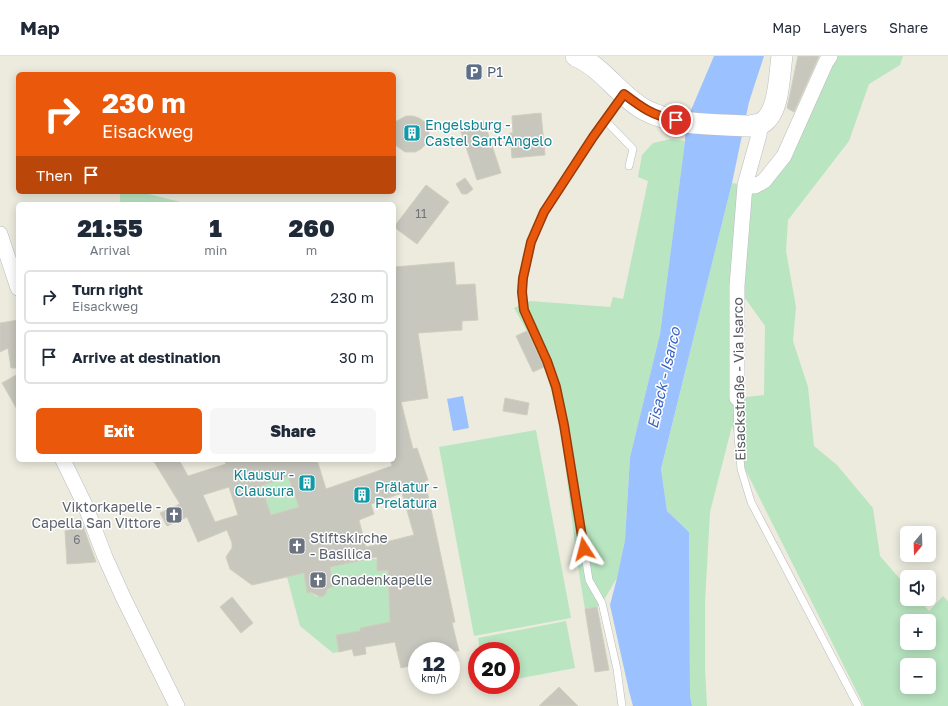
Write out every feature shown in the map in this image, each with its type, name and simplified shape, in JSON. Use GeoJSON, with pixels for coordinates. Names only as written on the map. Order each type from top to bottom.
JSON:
{"type":"FeatureCollection","features":[{"type":"Feature","properties":{"kind":"street"},"geometry":{"type":"LineString","coordinates":[[578,56],[600,71],[624,94],[645,110],[665,118],[686,122],[755,125],[770,115],[776,101],[782,56]]}},
{"type":"Feature","properties":{"kind":"street"},"geometry":{"type":"LineString","coordinates":[[745,185],[755,186],[764,181],[784,156],[830,56]]}},
{"type":"Feature","properties":{"kind":"street","name":"Eisackstraße - Via Isarco"},"geometry":{"type":"LineString","coordinates":[[737,398],[737,286],[745,185],[759,135],[755,125]]}},
{"type":"Feature","properties":{"kind":"street"},"geometry":{"type":"LineString","coordinates":[[0,234],[16,282]]}},
{"type":"Feature","properties":{"kind":"street"},"geometry":{"type":"LineString","coordinates":[[64,462],[85,505],[122,597],[177,706]]}},
{"type":"Feature","properties":{"kind":"lane"},"geometry":{"type":"LineString","coordinates":[[622,706],[617,669],[602,603],[589,580],[564,425],[556,387],[547,361],[524,310],[522,292],[523,278],[531,242],[544,212],[580,156],[624,94]]}},
{"type":"Feature","properties":{"kind":"lane"},"geometry":{"type":"LineString","coordinates":[[605,120],[633,149],[629,166]]}},
{"type":"Feature","properties":{"kind":"lane","name":"Eisackstraße - Via Isarco"},"geometry":{"type":"LineString","coordinates":[[737,398],[741,469],[751,502],[858,706]]}},
{"type":"Feature","properties":{"kind":"green space"},"geometry":{"type":"Polygon","coordinates":[[[830,56],[903,56],[900,65],[869,84],[849,141],[788,220],[786,251],[796,307],[793,341],[808,387],[814,446],[837,465],[873,508],[880,556],[900,579],[900,606],[924,606],[929,611],[934,606],[936,606],[936,604],[943,596],[948,601],[948,706],[864,706],[746,471],[732,426],[710,512],[705,602],[705,669],[707,706],[692,706],[690,696],[689,532],[667,511],[661,469],[732,183],[745,185],[764,181],[830,56]],[[737,287],[737,398],[764,395],[765,326],[737,287]]]}},
{"type":"Feature","properties":{"kind":"green space"},"geometry":{"type":"Polygon","coordinates":[[[671,139],[685,141],[660,334],[630,457],[625,540],[617,578],[602,603],[597,607],[585,609],[577,561],[560,426],[548,377],[527,331],[514,308],[530,301],[610,307],[613,297],[623,299],[648,181],[638,177],[642,155],[653,143],[671,139]]]}},
{"type":"Feature","properties":{"kind":"green space"},"geometry":{"type":"Polygon","coordinates":[[[120,194],[148,194],[181,202],[120,202],[120,194]]]}},
{"type":"Feature","properties":{"kind":"green space"},"geometry":{"type":"Polygon","coordinates":[[[536,430],[571,618],[474,636],[439,447],[536,430]]]}},
{"type":"Feature","properties":{"kind":"green space"},"geometry":{"type":"Polygon","coordinates":[[[288,476],[299,507],[271,515],[261,486],[288,476]]]}},
{"type":"Feature","properties":{"kind":"green space"},"geometry":{"type":"Polygon","coordinates":[[[366,559],[377,559],[377,571],[388,570],[390,622],[360,628],[360,631],[336,635],[339,652],[333,653],[300,626],[287,577],[304,573],[307,593],[313,592],[314,595],[320,597],[324,595],[327,589],[333,587],[330,567],[366,559]]]}},
{"type":"Feature","properties":{"kind":"green space"},"geometry":{"type":"Polygon","coordinates":[[[566,621],[575,668],[520,678],[520,642],[479,642],[478,638],[566,621]]]}},
{"type":"Feature","properties":{"kind":"water","name":"Eisack - Isarco"},"geometry":{"type":"Polygon","coordinates":[[[714,56],[764,56],[749,102],[732,183],[661,469],[667,511],[689,532],[690,696],[692,706],[633,706],[610,605],[625,540],[630,457],[660,334],[685,141],[686,122],[714,56]]]}},
{"type":"Feature","properties":{"kind":"water"},"geometry":{"type":"Polygon","coordinates":[[[463,396],[469,428],[453,431],[447,399],[463,396]]]}},
{"type":"Feature","properties":{"kind":"building"},"geometry":{"type":"Polygon","coordinates":[[[798,56],[819,56],[794,112],[787,108],[798,56]]]}},
{"type":"Feature","properties":{"kind":"building"},"geometry":{"type":"Polygon","coordinates":[[[541,113],[545,155],[512,158],[510,133],[513,133],[512,116],[541,113]]]}},
{"type":"Feature","properties":{"kind":"building","name":"Engelsburg - Castel Sant'Angelo"},"geometry":{"type":"Polygon","coordinates":[[[406,116],[413,116],[425,122],[429,131],[429,138],[426,144],[415,152],[405,152],[396,145],[397,121],[406,116]]]}},
{"type":"Feature","properties":{"kind":"building"},"geometry":{"type":"Polygon","coordinates":[[[484,121],[501,173],[477,180],[460,129],[484,121]]]}},
{"type":"Feature","properties":{"kind":"building"},"geometry":{"type":"Polygon","coordinates":[[[465,178],[473,189],[467,194],[462,194],[456,184],[465,178]]]}},
{"type":"Feature","properties":{"kind":"building"},"geometry":{"type":"Polygon","coordinates":[[[426,185],[449,202],[417,244],[396,228],[396,224],[426,185]]]}},
{"type":"Feature","properties":{"kind":"building"},"geometry":{"type":"Polygon","coordinates":[[[454,262],[456,285],[475,284],[478,320],[462,321],[462,330],[418,333],[428,398],[401,402],[413,449],[417,448],[428,480],[425,481],[455,622],[452,623],[457,642],[408,642],[408,666],[401,668],[395,642],[365,647],[366,654],[354,656],[352,649],[339,652],[336,635],[360,631],[360,628],[390,622],[388,570],[377,571],[377,557],[330,567],[333,587],[327,589],[324,596],[320,597],[311,592],[307,593],[304,573],[252,585],[230,569],[226,557],[232,548],[232,543],[227,530],[198,542],[187,517],[167,526],[160,513],[180,504],[154,462],[180,462],[188,476],[226,464],[226,462],[318,462],[326,489],[392,466],[391,462],[396,462],[396,267],[454,262]],[[288,476],[261,486],[271,515],[299,507],[288,476]],[[229,487],[203,495],[215,522],[238,515],[229,487]],[[402,493],[371,504],[374,514],[359,520],[366,547],[414,535],[402,493]]]}},
{"type":"Feature","properties":{"kind":"building"},"geometry":{"type":"Polygon","coordinates":[[[16,320],[16,368],[11,368],[8,348],[0,352],[0,323],[16,320]]]}},
{"type":"Feature","properties":{"kind":"building"},"geometry":{"type":"Polygon","coordinates":[[[527,331],[544,367],[533,372],[516,336],[527,331]]]}},
{"type":"Feature","properties":{"kind":"building"},"geometry":{"type":"Polygon","coordinates":[[[16,375],[16,408],[2,383],[16,375]]]}},
{"type":"Feature","properties":{"kind":"building"},"geometry":{"type":"Polygon","coordinates":[[[505,398],[529,403],[527,415],[503,411],[505,398]]]}},
{"type":"Feature","properties":{"kind":"building"},"geometry":{"type":"Polygon","coordinates":[[[83,526],[96,562],[67,564],[65,531],[83,526]]]}},
{"type":"Feature","properties":{"kind":"building"},"geometry":{"type":"Polygon","coordinates":[[[232,597],[253,623],[241,633],[220,607],[232,597]]]}},
{"type":"Feature","properties":{"kind":"building"},"geometry":{"type":"Polygon","coordinates":[[[597,607],[609,670],[595,672],[585,609],[597,607]]]}},
{"type":"Feature","properties":{"kind":"building"},"geometry":{"type":"Polygon","coordinates":[[[559,687],[578,706],[539,706],[559,687]]]}},
{"type":"Feature","properties":{"kind":"place","name":"P1"},"geometry":{"type":"Point","coordinates":[474,72]}},
{"type":"Feature","properties":{"kind":"place","name":"Engelsburg - Castel Sant'Angelo"},"geometry":{"type":"Point","coordinates":[412,133]}},
{"type":"Feature","properties":{"kind":"place","name":"Klausur - Clausura"},"geometry":{"type":"Point","coordinates":[307,483]}},
{"type":"Feature","properties":{"kind":"place","name":"Prälatur - Prelatura"},"geometry":{"type":"Point","coordinates":[362,495]}},
{"type":"Feature","properties":{"kind":"place","name":"Viktorkapelle - Capella San Vittore"},"geometry":{"type":"Point","coordinates":[174,515]}},
{"type":"Feature","properties":{"kind":"place","name":"Stiftskirche - Basilica"},"geometry":{"type":"Point","coordinates":[297,546]}},
{"type":"Feature","properties":{"kind":"place","name":"Gnadenkapelle"},"geometry":{"type":"Point","coordinates":[318,580]}},
{"type":"Feature","properties":{"kind":"route"},"geometry":{"type":"LineString","coordinates":[[584,549],[564,425],[556,387],[547,361],[524,310],[522,292],[523,278],[531,242],[544,212],[562,182],[624,94],[645,110],[665,118],[676,120]]}}]}
